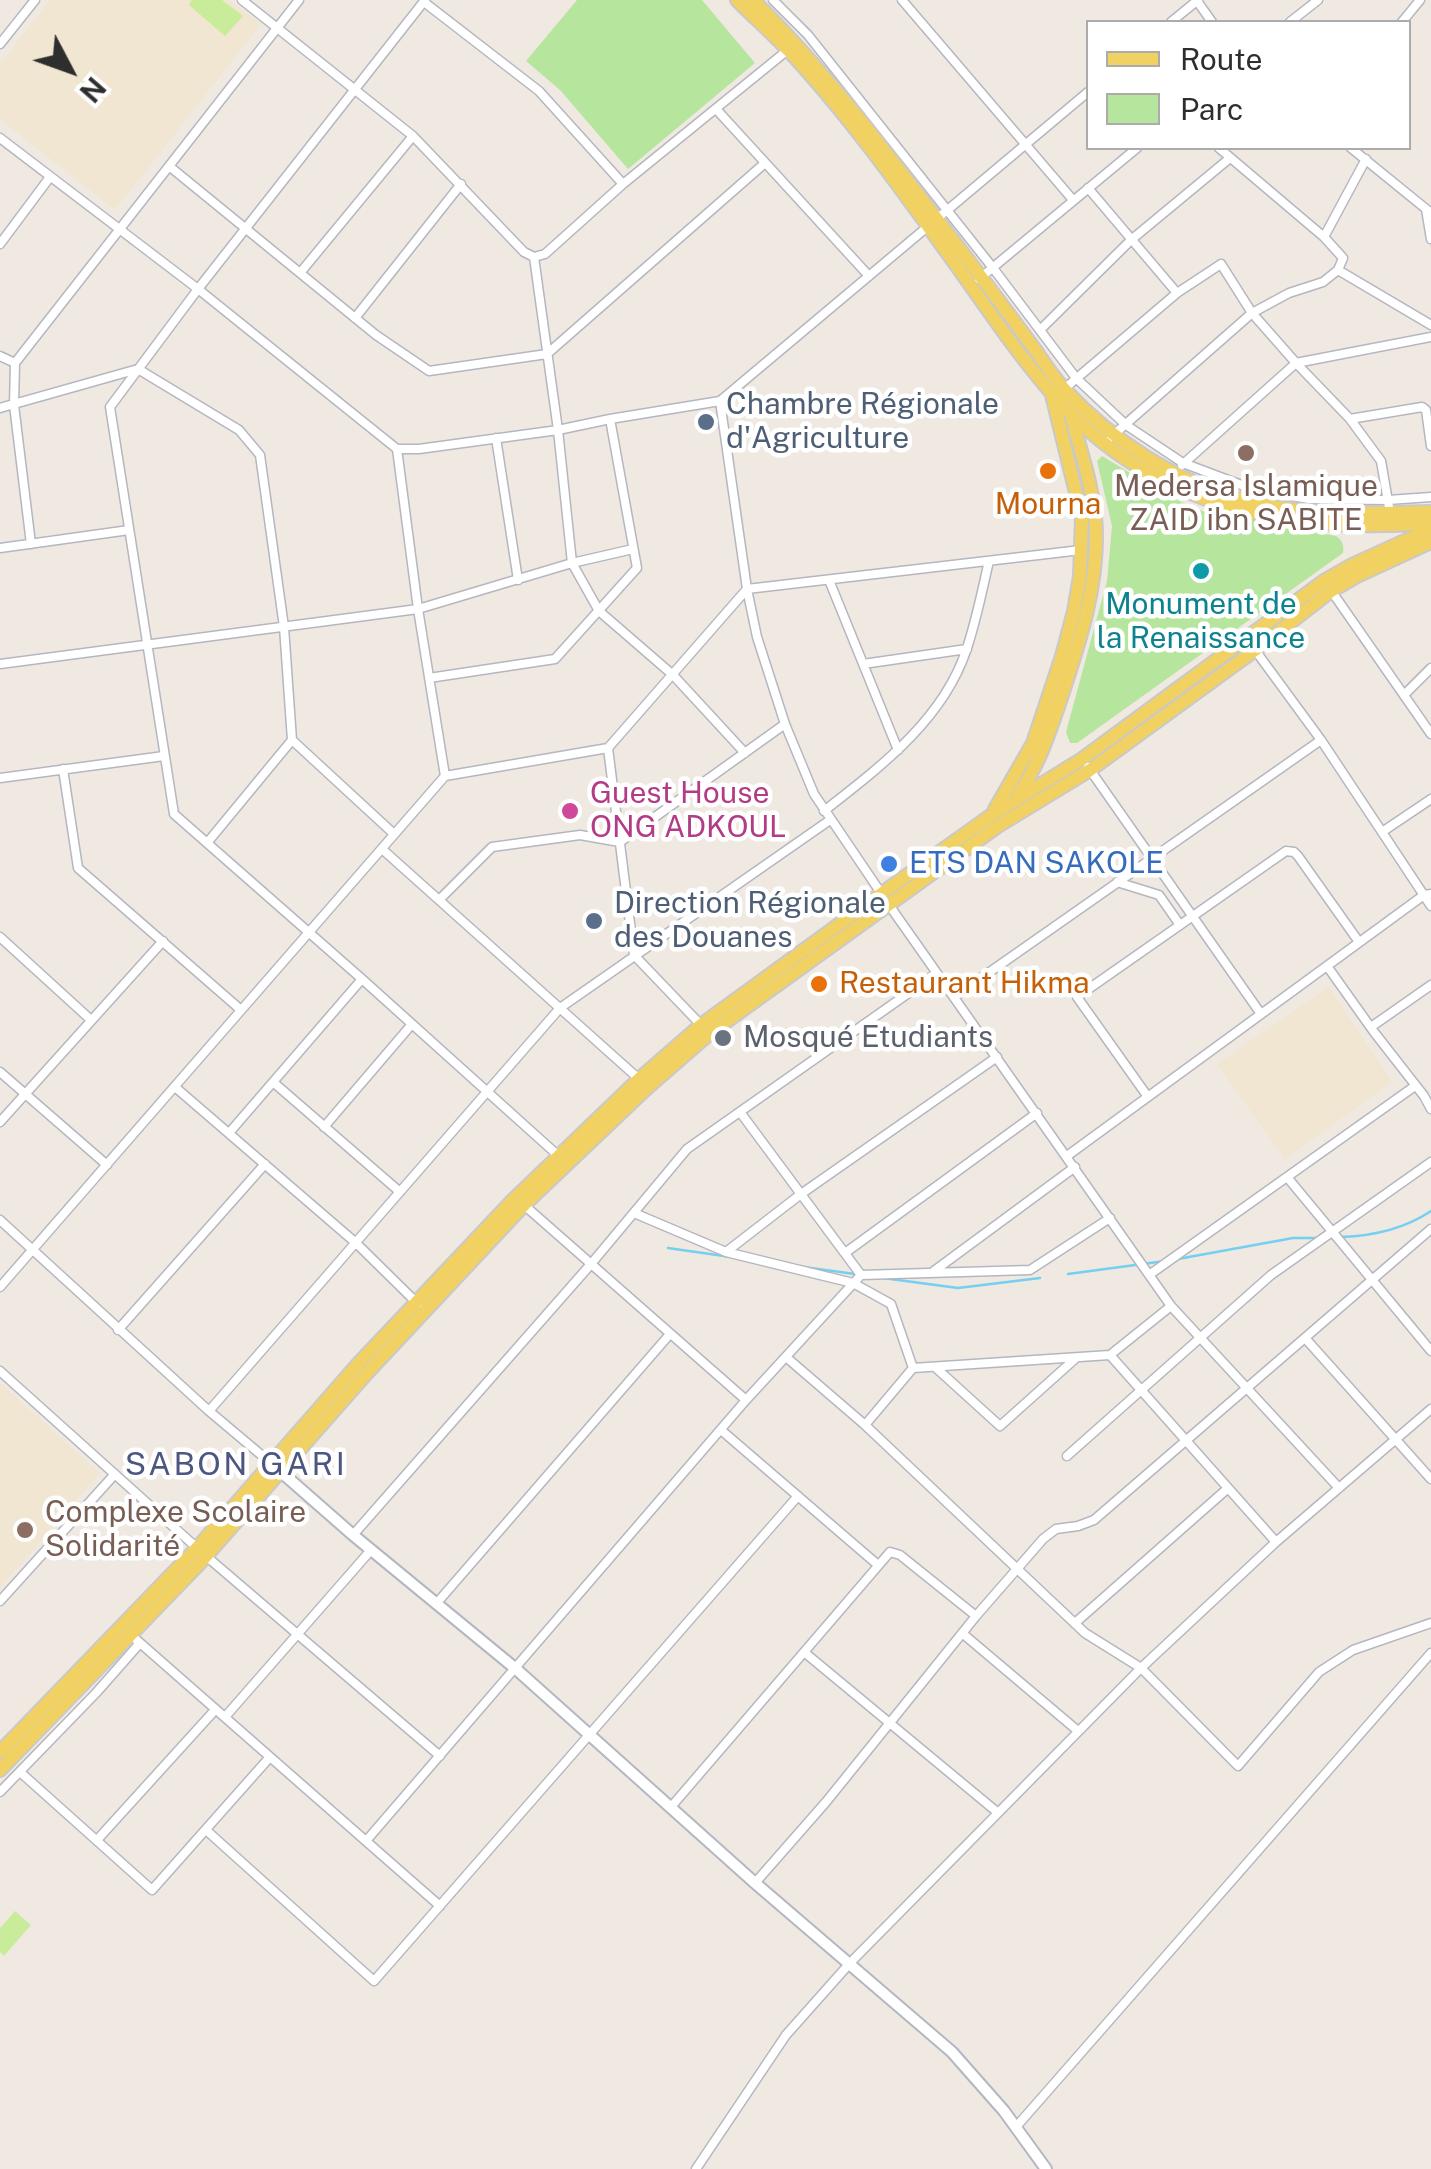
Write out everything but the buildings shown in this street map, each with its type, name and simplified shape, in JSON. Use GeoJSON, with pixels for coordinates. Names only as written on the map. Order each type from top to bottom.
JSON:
{"type":"FeatureCollection","features":[{"type":"Feature","properties":{"kind":"main road"},"geometry":{"type":"LineString","coordinates":[[736,0],[793,47]]}},
{"type":"Feature","properties":{"kind":"main road"},"geometry":{"type":"LineString","coordinates":[[753,0],[862,120],[938,219],[976,281],[1058,390],[1070,411],[1095,516],[1088,549],[1086,614],[1074,660],[1034,754],[982,838],[884,899]]}},
{"type":"Feature","properties":{"kind":"main road"},"geometry":{"type":"LineString","coordinates":[[1058,390],[1109,439]]}},
{"type":"Feature","properties":{"kind":"main road"},"geometry":{"type":"LineString","coordinates":[[1058,390],[1088,549]]}},
{"type":"Feature","properties":{"kind":"main road"},"geometry":{"type":"LineString","coordinates":[[1070,411],[1109,439],[1158,465],[1243,500],[1300,511],[1337,513],[1389,506],[1431,512]]}},
{"type":"Feature","properties":{"kind":"main road"},"geometry":{"type":"LineString","coordinates":[[1176,473],[1192,494],[1240,511],[1338,526],[1431,526]]}},
{"type":"Feature","properties":{"kind":"main road"},"geometry":{"type":"LineString","coordinates":[[0,1770],[202,1552],[421,1306],[638,1079],[995,820],[1086,764],[1352,565],[1431,526]]}},
{"type":"Feature","properties":{"kind":"main road"},"geometry":{"type":"LineString","coordinates":[[1328,586],[1431,542]]}},
{"type":"Feature","properties":{"kind":"main road"},"geometry":{"type":"LineString","coordinates":[[1034,754],[1068,768]]}},
{"type":"Feature","properties":{"kind":"main road"},"geometry":{"type":"LineString","coordinates":[[995,820],[1029,779],[1034,754]]}},
{"type":"Feature","properties":{"kind":"main road"},"geometry":{"type":"LineString","coordinates":[[1012,802],[1068,768],[1086,764]]}},
{"type":"Feature","properties":{"kind":"main road"},"geometry":{"type":"LineString","coordinates":[[496,1228],[524,1205],[562,1159],[705,1030]]}},
{"type":"Feature","properties":{"kind":"main road"},"geometry":{"type":"LineString","coordinates":[[0,1752],[90,1670],[135,1639],[202,1552]]}},
{"type":"Feature","properties":{"kind":"street"},"geometry":{"type":"LineString","coordinates":[[0,44],[35,0]]}},
{"type":"Feature","properties":{"kind":"street"},"geometry":{"type":"LineString","coordinates":[[242,0],[414,136],[534,258]]}},
{"type":"Feature","properties":{"kind":"street"},"geometry":{"type":"LineString","coordinates":[[30,544],[14,405],[15,363],[299,0]]}},
{"type":"Feature","properties":{"kind":"street"},"geometry":{"type":"LineString","coordinates":[[772,0],[808,35],[938,219],[993,268],[1076,378],[1176,473],[1296,364],[1431,337]]}},
{"type":"Feature","properties":{"kind":"street"},"geometry":{"type":"LineString","coordinates":[[902,0],[1073,200]]}},
{"type":"Feature","properties":{"kind":"street"},"geometry":{"type":"LineString","coordinates":[[1173,20],[1197,0]]}},
{"type":"Feature","properties":{"kind":"street"},"geometry":{"type":"LineString","coordinates":[[1293,20],[1318,0]]}},
{"type":"Feature","properties":{"kind":"street"},"geometry":{"type":"LineString","coordinates":[[562,1159],[174,814],[110,407],[424,1],[540,91],[623,184]]}},
{"type":"Feature","properties":{"kind":"street"},"geometry":{"type":"LineString","coordinates":[[534,258],[545,254],[623,184],[793,47]]}},
{"type":"Feature","properties":{"kind":"street"},"geometry":{"type":"LineString","coordinates":[[0,138],[198,289],[396,449],[419,449],[558,430],[720,401],[1086,94]]}},
{"type":"Feature","properties":{"kind":"street"},"geometry":{"type":"LineString","coordinates":[[716,109],[869,276]]}},
{"type":"Feature","properties":{"kind":"street"},"geometry":{"type":"LineString","coordinates":[[300,274],[414,136]]}},
{"type":"Feature","properties":{"kind":"street"},"geometry":{"type":"LineString","coordinates":[[976,281],[1135,150]]}},
{"type":"Feature","properties":{"kind":"street"},"geometry":{"type":"LineString","coordinates":[[1109,439],[1252,313],[1323,282],[1338,270],[1343,258],[1223,150]]}},
{"type":"Feature","properties":{"kind":"street"},"geometry":{"type":"LineString","coordinates":[[1355,150],[1428,211],[1431,239]]}},
{"type":"Feature","properties":{"kind":"street"},"geometry":{"type":"LineString","coordinates":[[1040,330],[1131,240],[1230,158]]}},
{"type":"Feature","properties":{"kind":"street"},"geometry":{"type":"LineString","coordinates":[[1324,237],[1366,159]]}},
{"type":"Feature","properties":{"kind":"street"},"geometry":{"type":"LineString","coordinates":[[169,166],[376,335],[429,371],[548,354],[765,163]]}},
{"type":"Feature","properties":{"kind":"street"},"geometry":{"type":"LineString","coordinates":[[0,244],[50,177]]}},
{"type":"Feature","properties":{"kind":"street"},"geometry":{"type":"LineString","coordinates":[[356,318],[461,184]]}},
{"type":"Feature","properties":{"kind":"street"},"geometry":{"type":"LineString","coordinates":[[1088,188],[1177,293]]}},
{"type":"Feature","properties":{"kind":"street"},"geometry":{"type":"LineString","coordinates":[[534,258],[572,564],[599,611],[673,675],[745,753]]}},
{"type":"Feature","properties":{"kind":"street"},"geometry":{"type":"LineString","coordinates":[[1058,390],[1177,293],[1221,264],[1252,313],[1350,419],[1381,462],[1389,506],[1431,497]]}},
{"type":"Feature","properties":{"kind":"street"},"geometry":{"type":"LineString","coordinates":[[1338,270],[1431,325]]}},
{"type":"Feature","properties":{"kind":"street"},"geometry":{"type":"LineString","coordinates":[[0,356],[15,363]]}},
{"type":"Feature","properties":{"kind":"street"},"geometry":{"type":"LineString","coordinates":[[0,408],[138,369],[239,430],[260,455],[284,627],[292,740],[394,834]]}},
{"type":"Feature","properties":{"kind":"street"},"geometry":{"type":"LineString","coordinates":[[720,401],[757,637],[814,794],[1171,1306],[1339,1488]]}},
{"type":"Feature","properties":{"kind":"street"},"geometry":{"type":"LineString","coordinates":[[1350,419],[1422,406],[1426,410],[1431,446]]}},
{"type":"Feature","properties":{"kind":"street"},"geometry":{"type":"LineString","coordinates":[[429,678],[554,658],[636,568],[610,418]]}},
{"type":"Feature","properties":{"kind":"street"},"geometry":{"type":"LineString","coordinates":[[496,438],[518,580]]}},
{"type":"Feature","properties":{"kind":"street"},"geometry":{"type":"LineString","coordinates":[[396,449],[445,776]]}},
{"type":"Feature","properties":{"kind":"street"},"geometry":{"type":"LineString","coordinates":[[0,548],[129,530]]}},
{"type":"Feature","properties":{"kind":"street"},"geometry":{"type":"LineString","coordinates":[[0,664],[418,610],[633,549]]}},
{"type":"Feature","properties":{"kind":"street"},"geometry":{"type":"LineString","coordinates":[[0,1287],[445,776],[608,748],[747,590],[1088,549]]}},
{"type":"Feature","properties":{"kind":"street"},"geometry":{"type":"LineString","coordinates":[[209,1411],[560,1008],[827,815],[936,711],[967,650],[989,561]]}},
{"type":"Feature","properties":{"kind":"street"},"geometry":{"type":"LineString","coordinates":[[829,580],[898,750]]}},
{"type":"Feature","properties":{"kind":"street"},"geometry":{"type":"LineString","coordinates":[[1328,586],[1431,734]]}},
{"type":"Feature","properties":{"kind":"street"},"geometry":{"type":"LineString","coordinates":[[1251,644],[1427,894],[1431,906]]}},
{"type":"Feature","properties":{"kind":"street"},"geometry":{"type":"LineString","coordinates":[[863,664],[967,650]]}},
{"type":"Feature","properties":{"kind":"street"},"geometry":{"type":"LineString","coordinates":[[1404,695],[1431,668]]}},
{"type":"Feature","properties":{"kind":"street"},"geometry":{"type":"LineString","coordinates":[[439,900],[492,847],[580,836],[620,842],[786,724]]}},
{"type":"Feature","properties":{"kind":"street"},"geometry":{"type":"LineString","coordinates":[[207,843],[292,740]]}},
{"type":"Feature","properties":{"kind":"street"},"geometry":{"type":"LineString","coordinates":[[954,997],[1321,740]]}},
{"type":"Feature","properties":{"kind":"street"},"geometry":{"type":"LineString","coordinates":[[608,748],[634,954],[705,1030]]}},
{"type":"Feature","properties":{"kind":"street"},"geometry":{"type":"LineString","coordinates":[[0,778],[164,756]]}},
{"type":"Feature","properties":{"kind":"street"},"geometry":{"type":"LineString","coordinates":[[1086,764],[1261,1014]]}},
{"type":"Feature","properties":{"kind":"street"},"geometry":{"type":"LineString","coordinates":[[63,769],[78,868],[242,1010]]}},
{"type":"Feature","properties":{"kind":"street"},"geometry":{"type":"LineString","coordinates":[[1382,832],[1431,800]]}},
{"type":"Feature","properties":{"kind":"street"},"geometry":{"type":"LineString","coordinates":[[382,848],[638,1079]]}},
{"type":"Feature","properties":{"kind":"street"},"geometry":{"type":"LineString","coordinates":[[1148,1097],[1077,997],[1286,851],[1294,852],[1359,942]]}},
{"type":"Feature","properties":{"kind":"street"},"geometry":{"type":"LineString","coordinates":[[1117,882],[1158,896],[1180,925]]}},
{"type":"Feature","properties":{"kind":"street"},"geometry":{"type":"LineString","coordinates":[[1158,896],[1172,886]]}},
{"type":"Feature","properties":{"kind":"street"},"geometry":{"type":"LineString","coordinates":[[1067,1156],[1427,894]]}},
{"type":"Feature","properties":{"kind":"street"},"geometry":{"type":"LineString","coordinates":[[0,938],[91,1020]]}},
{"type":"Feature","properties":{"kind":"street"},"geometry":{"type":"LineString","coordinates":[[0,1122],[163,941]]}},
{"type":"Feature","properties":{"kind":"street"},"geometry":{"type":"LineString","coordinates":[[1327,966],[1431,1109]]}},
{"type":"Feature","properties":{"kind":"street"},"geometry":{"type":"LineString","coordinates":[[353,1535],[687,1150],[938,973]]}},
{"type":"Feature","properties":{"kind":"street"},"geometry":{"type":"LineString","coordinates":[[229,1133],[362,978]]}},
{"type":"Feature","properties":{"kind":"street"},"geometry":{"type":"LineString","coordinates":[[1371,1027],[1431,985]]}},
{"type":"Feature","properties":{"kind":"street"},"geometry":{"type":"LineString","coordinates":[[324,1127],[412,1024]]}},
{"type":"Feature","properties":{"kind":"street"},"geometry":{"type":"LineString","coordinates":[[726,1252],[801,1194],[997,1057]]}},
{"type":"Feature","properties":{"kind":"street"},"geometry":{"type":"LineString","coordinates":[[0,1072],[107,1165]]}},
{"type":"Feature","properties":{"kind":"street"},"geometry":{"type":"LineString","coordinates":[[273,1082],[400,1192]]}},
{"type":"Feature","properties":{"kind":"street"},"geometry":{"type":"LineString","coordinates":[[1149,1275],[1415,1086]]}},
{"type":"Feature","properties":{"kind":"street"},"geometry":{"type":"LineString","coordinates":[[175,1087],[356,1243],[421,1306]]}},
{"type":"Feature","properties":{"kind":"street"},"geometry":{"type":"LineString","coordinates":[[740,1112],[861,1275]]}},
{"type":"Feature","properties":{"kind":"street"},"geometry":{"type":"LineString","coordinates":[[845,1253],[1037,1114]]}},
{"type":"Feature","properties":{"kind":"street"},"geometry":{"type":"LineString","coordinates":[[1067,1456],[1271,1275],[1431,1162]]}},
{"type":"Feature","properties":{"kind":"street"},"geometry":{"type":"LineString","coordinates":[[118,1330],[264,1164]]}},
{"type":"Feature","properties":{"kind":"street"},"geometry":{"type":"LineString","coordinates":[[932,1272],[1076,1168]]}},
{"type":"Feature","properties":{"kind":"street"},"geometry":{"type":"LineString","coordinates":[[1287,1177],[1431,1351]]}},
{"type":"Feature","properties":{"kind":"street"},"geometry":{"type":"LineString","coordinates":[[524,1205],[746,1400]]}},
{"type":"Feature","properties":{"kind":"street"},"geometry":{"type":"LineString","coordinates":[[634,1213],[726,1252],[853,1283],[891,1304],[914,1368]]}},
{"type":"Feature","properties":{"kind":"street"},"geometry":{"type":"LineString","coordinates":[[366,1841],[746,1400],[861,1275],[1030,1270],[1110,1218]]}},
{"type":"Feature","properties":{"kind":"street"},"geometry":{"type":"LineString","coordinates":[[0,1220],[209,1411],[516,1669],[755,1883],[952,2052],[1046,2169]]}},
{"type":"Feature","properties":{"kind":"street"},"geometry":{"type":"LineString","coordinates":[[755,1883],[1044,1539],[1056,1530],[1094,1520],[1431,1229]]}},
{"type":"Feature","properties":{"kind":"street"},"geometry":{"type":"LineString","coordinates":[[865,1425],[914,1368],[1110,1355],[1171,1306]]}},
{"type":"Feature","properties":{"kind":"street"},"geometry":{"type":"LineString","coordinates":[[436,1604],[670,1334]]}},
{"type":"Feature","properties":{"kind":"street"},"geometry":{"type":"LineString","coordinates":[[1305,1338],[1431,1480]]}},
{"type":"Feature","properties":{"kind":"street"},"geometry":{"type":"LineString","coordinates":[[1110,1355],[1276,1542]]}},
{"type":"Feature","properties":{"kind":"street"},"geometry":{"type":"LineString","coordinates":[[786,1357],[865,1425],[1085,1633],[1141,1668],[1238,1766],[1320,1672],[1353,1650],[1431,1623]]}},
{"type":"Feature","properties":{"kind":"street"},"geometry":{"type":"LineString","coordinates":[[935,1367],[1000,1426],[1076,1358]]}},
{"type":"Feature","properties":{"kind":"street"},"geometry":{"type":"LineString","coordinates":[[0,1372],[440,1756]]}},
{"type":"Feature","properties":{"kind":"street"},"geometry":{"type":"LineString","coordinates":[[696,2169],[786,2035],[850,1963],[1141,1668],[1276,1542],[1431,1409]]}},
{"type":"Feature","properties":{"kind":"street"},"geometry":{"type":"LineString","coordinates":[[721,1430],[878,1566]]}},
{"type":"Feature","properties":{"kind":"street"},"geometry":{"type":"LineString","coordinates":[[0,1601],[115,1474]]}},
{"type":"Feature","properties":{"kind":"street"},"geometry":{"type":"LineString","coordinates":[[1075,1623],[1228,1489]]}},
{"type":"Feature","properties":{"kind":"street"},"geometry":{"type":"LineString","coordinates":[[206,1830],[374,1981],[798,1496]]}},
{"type":"Feature","properties":{"kind":"street"},"geometry":{"type":"LineString","coordinates":[[224,1718],[371,1550]]}},
{"type":"Feature","properties":{"kind":"street"},"geometry":{"type":"LineString","coordinates":[[671,1806],[890,1552],[976,1616]]}},
{"type":"Feature","properties":{"kind":"street"},"geometry":{"type":"LineString","coordinates":[[962,1633],[1078,1731]]}},
{"type":"Feature","properties":{"kind":"street"},"geometry":{"type":"LineString","coordinates":[[0,1792],[96,1693],[135,1639],[440,1906]]}},
{"type":"Feature","properties":{"kind":"street"},"geometry":{"type":"LineString","coordinates":[[804,1652],[997,1812]]}},
{"type":"Feature","properties":{"kind":"street"},"geometry":{"type":"LineString","coordinates":[[1016,2127],[1431,1653]]}},
{"type":"Feature","properties":{"kind":"street"},"geometry":{"type":"LineString","coordinates":[[97,1840],[216,1710]]}},
{"type":"Feature","properties":{"kind":"street"},"geometry":{"type":"LineString","coordinates":[[20,1772],[152,1890],[270,1758]]}},
{"type":"Feature","properties":{"kind":"shaded area"},"geometry":{"type":"Polygon","coordinates":[[[50,0],[230,0],[261,24],[115,210],[0,119],[0,64],[50,0]]]}},
{"type":"Feature","properties":{"kind":"shaded area"},"geometry":{"type":"Polygon","coordinates":[[[1329,987],[1392,1082],[1285,1159],[1217,1064],[1329,987]]]}},
{"type":"Feature","properties":{"kind":"shaded area","name":"Complexe Scolaire Solidarité"},"geometry":{"type":"Polygon","coordinates":[[[0,1383],[100,1473],[0,1588],[0,1383]]]}},
{"type":"Feature","properties":{"kind":"green space"},"geometry":{"type":"Polygon","coordinates":[[[192,0],[222,0],[243,16],[225,36],[189,5],[192,0]]]}},
{"type":"Feature","properties":{"kind":"green space"},"geometry":{"type":"Polygon","coordinates":[[[577,0],[702,0],[755,63],[628,169],[560,90],[526,61],[577,0]]]}},
{"type":"Feature","properties":{"kind":"green space"},"geometry":{"type":"Polygon","coordinates":[[[1102,456],[1168,496],[1202,511],[1336,536],[1343,553],[1077,743],[1070,743],[1066,732],[1107,581],[1112,526],[1097,461],[1102,456]]]}},
{"type":"Feature","properties":{"kind":"green space"},"geometry":{"type":"Polygon","coordinates":[[[15,1911],[31,1925],[4,1956],[0,1952],[0,1928],[15,1911]]]}},
{"type":"Feature","properties":{"kind":"waterway"},"geometry":{"type":"LineString","coordinates":[[1341,1237],[1388,1230],[1431,1211]]}},
{"type":"Feature","properties":{"kind":"waterway"},"geometry":{"type":"LineString","coordinates":[[1178,1259],[1293,1238],[1318,1238]]}},
{"type":"Feature","properties":{"kind":"waterway"},"geometry":{"type":"LineString","coordinates":[[668,1248],[731,1257]]}},
{"type":"Feature","properties":{"kind":"waterway"},"geometry":{"type":"LineString","coordinates":[[1068,1274],[1165,1261]]}},
{"type":"Feature","properties":{"kind":"waterway"},"geometry":{"type":"LineString","coordinates":[[803,1267],[855,1274]]}},
{"type":"Feature","properties":{"kind":"waterway"},"geometry":{"type":"LineString","coordinates":[[883,1278],[958,1288],[1040,1278]]}},
{"type":"Feature","properties":{"kind":"place","name":"Chambre Régionale d'Agriculture"},"geometry":{"type":"Point","coordinates":[706,422]}},
{"type":"Feature","properties":{"kind":"place","name":"Medersa Islamique ZAID ibn SABITE"},"geometry":{"type":"Point","coordinates":[1246,453]}},
{"type":"Feature","properties":{"kind":"place","name":"Mourna"},"geometry":{"type":"Point","coordinates":[1048,471]}},
{"type":"Feature","properties":{"kind":"place","name":"Monument de la Renaissance"},"geometry":{"type":"Point","coordinates":[1201,571]}},
{"type":"Feature","properties":{"kind":"place","name":"Guest House ONG ADKOUL"},"geometry":{"type":"Point","coordinates":[570,811]}},
{"type":"Feature","properties":{"kind":"place","name":"ETS DAN SAKOLE"},"geometry":{"type":"Point","coordinates":[889,864]}},
{"type":"Feature","properties":{"kind":"place","name":"Direction Régionale des Douanes"},"geometry":{"type":"Point","coordinates":[594,921]}},
{"type":"Feature","properties":{"kind":"place","name":"Restaurant Hikma"},"geometry":{"type":"Point","coordinates":[819,984]}},
{"type":"Feature","properties":{"kind":"place","name":"Mosqué Etudiants"},"geometry":{"type":"Point","coordinates":[723,1038]}},
{"type":"Feature","properties":{"kind":"place","name":"Complexe Scolaire Solidarité"},"geometry":{"type":"Point","coordinates":[25,1530]}},
{"type":"Feature","properties":{"kind":"district","name":"SABON GARI"},"geometry":{"type":"Point","coordinates":[236,1465]}}]}
